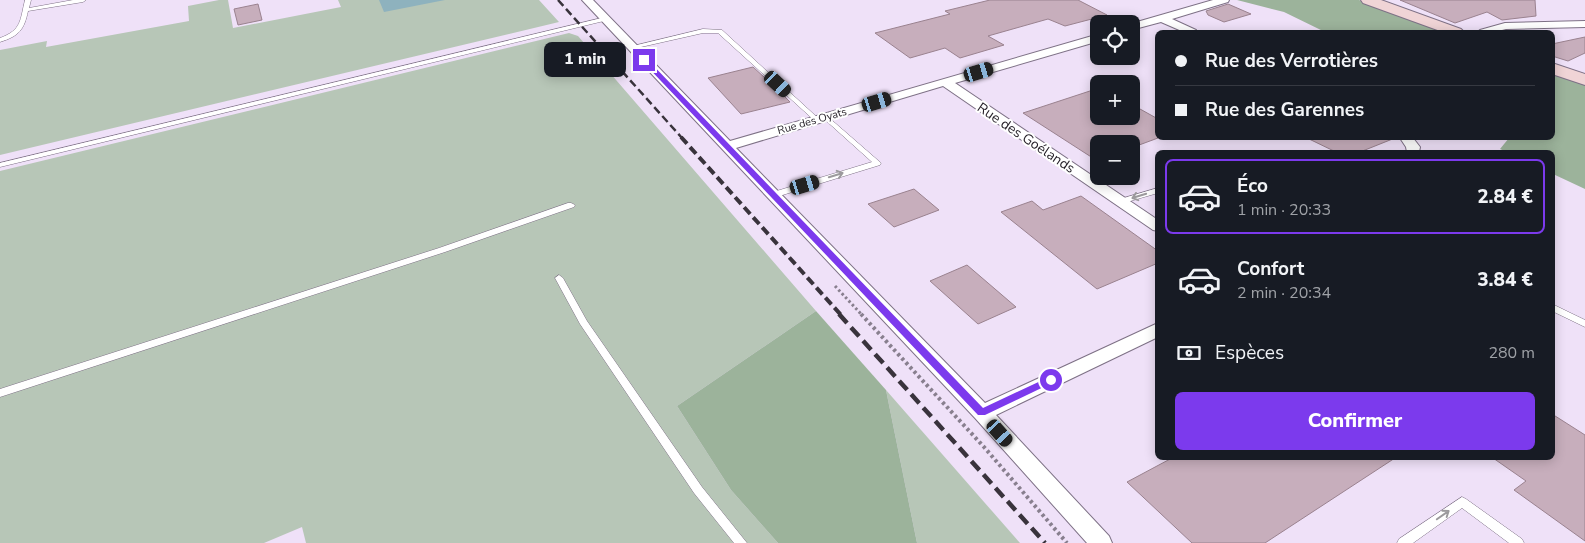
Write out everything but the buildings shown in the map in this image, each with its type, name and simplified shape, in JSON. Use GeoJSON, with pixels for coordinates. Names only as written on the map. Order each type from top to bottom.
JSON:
{"type":"FeatureCollection","features":[{"type":"Feature","properties":{"kind":"main road"},"geometry":{"type":"LineString","coordinates":[[1368,0],[1450,30]]}},
{"type":"Feature","properties":{"kind":"main road"},"geometry":{"type":"LineString","coordinates":[[1555,69],[1585,80]]}},
{"type":"Feature","properties":{"kind":"street"},"geometry":{"type":"LineString","coordinates":[[587,0],[982,413],[1100,543]]}},
{"type":"Feature","properties":{"kind":"street"},"geometry":{"type":"LineString","coordinates":[[1140,24],[1224,0]]}},
{"type":"Feature","properties":{"kind":"street"},"geometry":{"type":"LineString","coordinates":[[1162,18],[1188,30]]}},
{"type":"Feature","properties":{"kind":"street"},"geometry":{"type":"LineString","coordinates":[[1491,30],[1504,26],[1585,24]]}},
{"type":"Feature","properties":{"kind":"street","name":"Rue des Oyats"},"geometry":{"type":"LineString","coordinates":[[727,146],[1090,40]]}},
{"type":"Feature","properties":{"kind":"street","name":"Rue des Goélands"},"geometry":{"type":"LineString","coordinates":[[945,82],[1155,225]]}},
{"type":"Feature","properties":{"kind":"street"},"geometry":{"type":"LineString","coordinates":[[982,413],[1155,330]]}},
{"type":"Feature","properties":{"kind":"lane"},"geometry":{"type":"LineString","coordinates":[[0,40],[14,35],[21,29],[28,0]]}},
{"type":"Feature","properties":{"kind":"lane"},"geometry":{"type":"LineString","coordinates":[[26,10],[82,0]]}},
{"type":"Feature","properties":{"kind":"lane"},"geometry":{"type":"LineString","coordinates":[[0,165],[606,19]]}},
{"type":"Feature","properties":{"kind":"lane"},"geometry":{"type":"LineString","coordinates":[[632,47],[703,31],[720,31],[821,119],[876,163],[773,195]]}},
{"type":"Feature","properties":{"kind":"lane"},"geometry":{"type":"LineString","coordinates":[[1120,202],[1155,191]]}},
{"type":"Feature","properties":{"kind":"lane"},"geometry":{"type":"LineString","coordinates":[[0,393],[433,253],[571,205]]}},
{"type":"Feature","properties":{"kind":"lane"},"geometry":{"type":"LineString","coordinates":[[559,278],[583,322],[621,378],[698,490],[741,543]]}},
{"type":"Feature","properties":{"kind":"lane"},"geometry":{"type":"LineString","coordinates":[[1555,309],[1585,324]]}},
{"type":"Feature","properties":{"kind":"lane"},"geometry":{"type":"LineString","coordinates":[[1403,543],[1462,502],[1518,543]]}},
{"type":"Feature","properties":{"kind":"path"},"geometry":{"type":"LineString","coordinates":[[1016,486],[1067,543]]}},
{"type":"Feature","properties":{"kind":"green space"},"geometry":{"type":"Polygon","coordinates":[[[228,0],[233,28],[341,7],[338,0],[539,0],[559,22],[0,155],[0,50],[47,41],[46,47],[189,21],[188,6],[228,0]]]}},
{"type":"Feature","properties":{"kind":"green space"},"geometry":{"type":"Polygon","coordinates":[[[1237,0],[1359,0],[1442,30],[1321,30],[1284,12],[1237,0]]]}},
{"type":"Feature","properties":{"kind":"green space"},"geometry":{"type":"Polygon","coordinates":[[[569,33],[578,36],[816,311],[677,406],[731,490],[778,543],[306,543],[302,527],[264,543],[0,543],[0,171],[569,33]]]}},
{"type":"Feature","properties":{"kind":"green space"},"geometry":{"type":"Polygon","coordinates":[[[1555,73],[1585,84],[1585,189],[1555,175],[1555,150],[1500,149],[1507,140],[1555,140],[1555,73]]]}},
{"type":"Feature","properties":{"kind":"green space"},"geometry":{"type":"Polygon","coordinates":[[[816,311],[886,390],[917,543],[778,543],[731,490],[677,406],[816,311]]]}},
{"type":"Feature","properties":{"kind":"green space"},"geometry":{"type":"Polygon","coordinates":[[[886,390],[1020,543],[917,543],[886,390]]]}},
{"type":"Feature","properties":{"kind":"water"},"geometry":{"type":"Polygon","coordinates":[[[379,0],[445,0],[384,12],[379,0]]]}},
{"type":"Feature","properties":{"kind":"railway"},"geometry":{"type":"LineString","coordinates":[[558,0],[682,138]]}},
{"type":"Feature","properties":{"kind":"railway"},"geometry":{"type":"LineString","coordinates":[[681,137],[841,315]]}},
{"type":"Feature","properties":{"kind":"railway"},"geometry":{"type":"LineString","coordinates":[[839,314],[1045,543]]}},
{"type":"Feature","properties":{"kind":"route"},"geometry":{"type":"LineString","coordinates":[[644,60],[982,413],[1051,380]]}}]}
